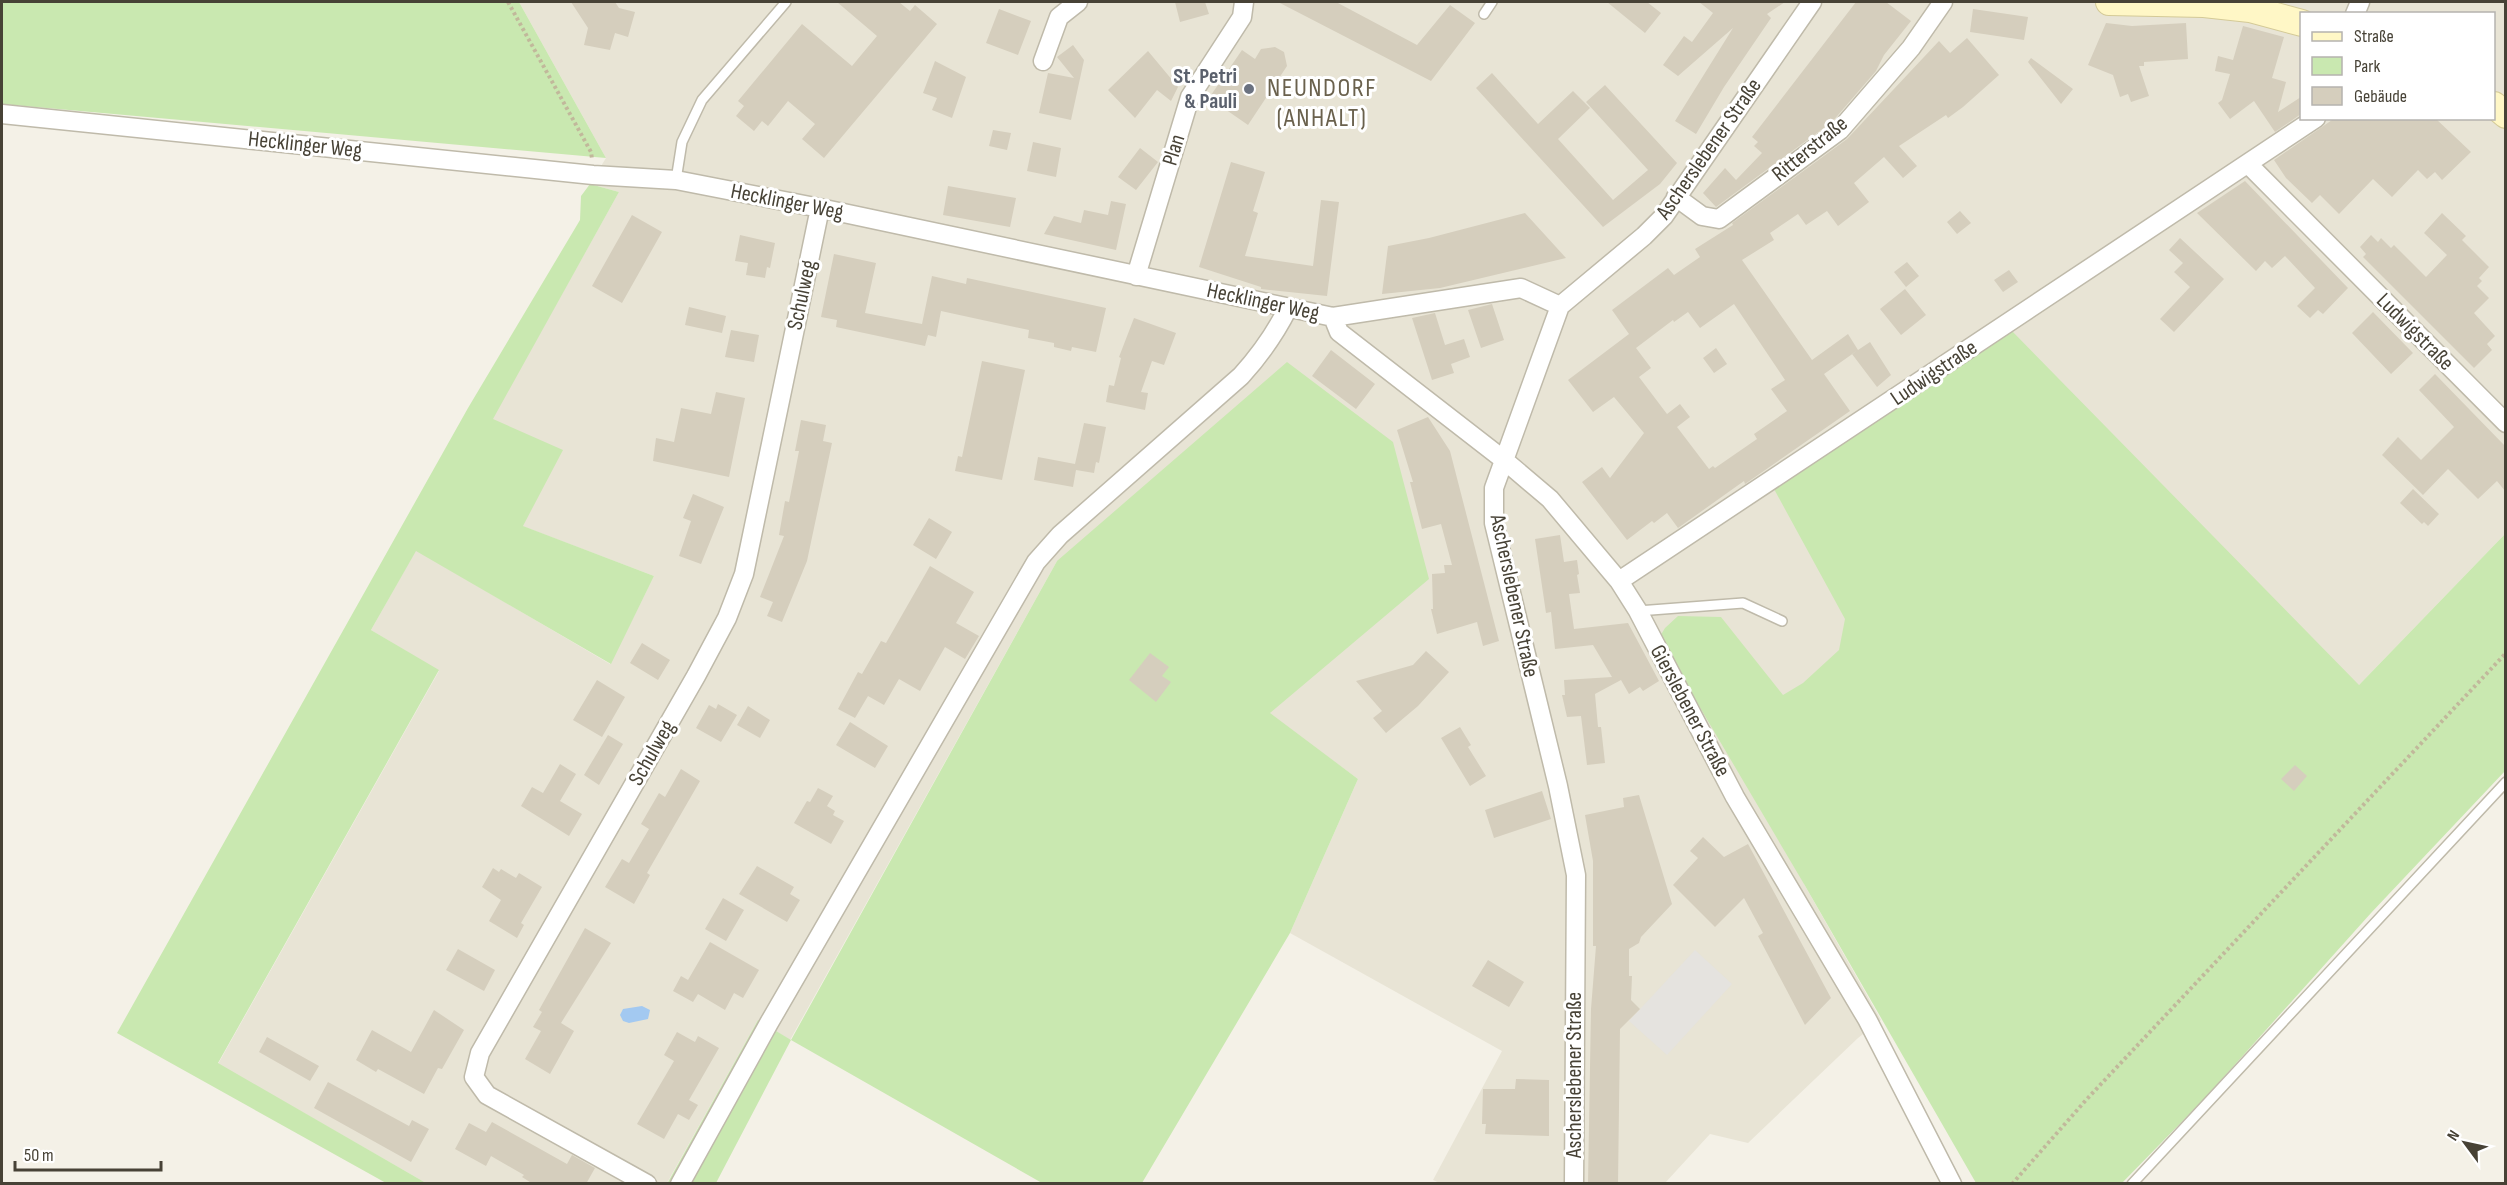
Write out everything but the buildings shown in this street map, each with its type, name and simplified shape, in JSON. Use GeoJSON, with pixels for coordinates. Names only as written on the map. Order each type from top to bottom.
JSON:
{"type":"FeatureCollection","features":[{"type":"Feature","properties":{"kind":"main road"},"geometry":{"type":"LineString","coordinates":[[2109,2],[2204,3],[2250,9],[2300,23]]}},
{"type":"Feature","properties":{"kind":"street"},"geometry":{"type":"LineString","coordinates":[[1043,61],[1059,17],[1078,2]]}},
{"type":"Feature","properties":{"kind":"street","name":"Plan"},"geometry":{"type":"LineString","coordinates":[[1136,276],[1190,97],[1242,16],[1244,2]]}},
{"type":"Feature","properties":{"kind":"street","name":"Ascherslebener Straße"},"geometry":{"type":"LineString","coordinates":[[1574,1184],[1576,875],[1558,786],[1494,523],[1494,488],[1560,306],[1644,236],[1664,216],[1812,2]]}},
{"type":"Feature","properties":{"kind":"street","name":"Ritterstraße"},"geometry":{"type":"LineString","coordinates":[[1676,197],[1702,216],[1719,219],[1784,172],[1840,130],[1911,48],[1943,2]]}},
{"type":"Feature","properties":{"kind":"street","name":"Hecklinger Weg"},"geometry":{"type":"LineString","coordinates":[[2,114],[592,175],[676,180],[820,208],[1333,317],[1521,288],[1560,306]]}},
{"type":"Feature","properties":{"kind":"street","name":"Ludwigstraße"},"geometry":{"type":"LineString","coordinates":[[1619,581],[2313,120]]}},
{"type":"Feature","properties":{"kind":"street","name":"Ludwigstraße"},"geometry":{"type":"LineString","coordinates":[[2248,164],[2505,423]]}},
{"type":"Feature","properties":{"kind":"street","name":"Schulweg"},"geometry":{"type":"LineString","coordinates":[[646,1184],[487,1095],[474,1077],[480,1053],[727,618],[744,574],[820,208]]}},
{"type":"Feature","properties":{"kind":"street"},"geometry":{"type":"LineString","coordinates":[[680,1184],[769,1023],[1036,562],[1069,528],[1241,376],[1277,331],[1288,308]]}},
{"type":"Feature","properties":{"kind":"street","name":"Gierslebener Straße"},"geometry":{"type":"LineString","coordinates":[[1333,317],[1339,332],[1504,460],[1550,499],[1619,581],[1638,611],[1735,797],[1867,1019],[1953,1184]]}},
{"type":"Feature","properties":{"kind":"lane"},"geometry":{"type":"LineString","coordinates":[[676,180],[682,142],[702,100],[786,2]]}},
{"type":"Feature","properties":{"kind":"lane"},"geometry":{"type":"LineString","coordinates":[[1484,14],[1492,2]]}},
{"type":"Feature","properties":{"kind":"lane"},"geometry":{"type":"LineString","coordinates":[[1638,611],[1743,603],[1782,621]]}},
{"type":"Feature","properties":{"kind":"lane"},"geometry":{"type":"LineString","coordinates":[[2132,1184],[2505,782]]}},
{"type":"Feature","properties":{"kind":"path"},"geometry":{"type":"LineString","coordinates":[[508,2],[591,152],[592,175]]}},
{"type":"Feature","properties":{"kind":"path"},"geometry":{"type":"LineString","coordinates":[[2012,1184],[2086,1100],[2505,653]]}},
{"type":"Feature","properties":{"kind":"shaded area"},"geometry":{"type":"Polygon","coordinates":[[[519,2],[2505,2],[2505,534],[2359,685],[1804,884],[1881,1020],[1858,1038],[1748,1143],[1710,1134],[1665,1183],[1442,1184],[1433,1180],[1502,1051],[1290,933],[1358,779],[1057,561],[790,1040],[758,1020],[667,1183],[426,1183],[218,1064],[439,671],[371,630],[416,550],[610,664],[654,576],[522,526],[492,419],[619,192],[590,184],[606,158],[519,2]]]}},
{"type":"Feature","properties":{"kind":"shaded area"},"geometry":{"type":"Polygon","coordinates":[[[1695,950],[1732,984],[1667,1055],[1629,1021],[1695,950]]]}},
{"type":"Feature","properties":{"kind":"green space"},"geometry":{"type":"Polygon","coordinates":[[[2,2],[519,2],[606,158],[2,104],[2,2]]]}},
{"type":"Feature","properties":{"kind":"green space"},"geometry":{"type":"Polygon","coordinates":[[[590,184],[619,192],[493,419],[563,450],[523,526],[654,576],[611,664],[416,551],[371,630],[439,670],[218,1063],[426,1183],[386,1183],[117,1033],[468,408],[580,220],[581,196],[590,184]]]}},
{"type":"Feature","properties":{"kind":"green space"},"geometry":{"type":"Polygon","coordinates":[[[2012,331],[2359,685],[2505,534],[2505,771],[2371,913],[2204,1099],[2122,1183],[1976,1183],[1659,638],[1665,628],[1678,616],[1721,617],[1783,695],[1803,683],[1839,650],[1845,619],[1774,489],[2012,331]]]}},
{"type":"Feature","properties":{"kind":"green space"},"geometry":{"type":"Polygon","coordinates":[[[1287,362],[1393,442],[1429,579],[1270,713],[1358,779],[1290,933],[1142,1183],[1042,1183],[791,1040],[1057,561],[1287,362]]]}},
{"type":"Feature","properties":{"kind":"green space"},"geometry":{"type":"Polygon","coordinates":[[[758,1020],[791,1040],[716,1183],[667,1184],[758,1020]]]}},
{"type":"Feature","properties":{"kind":"water"},"geometry":{"type":"Polygon","coordinates":[[[642,1006],[650,1010],[648,1019],[629,1023],[623,1021],[620,1015],[623,1009],[642,1006]]]}},
{"type":"Feature","properties":{"kind":"place","name":"St. Petri & Pauli"},"geometry":{"type":"Point","coordinates":[1249,89]}},
{"type":"Feature","properties":{"kind":"district","name":"NEUNDORF (ANHALT)"},"geometry":{"type":"Point","coordinates":[1322,103]}}]}
